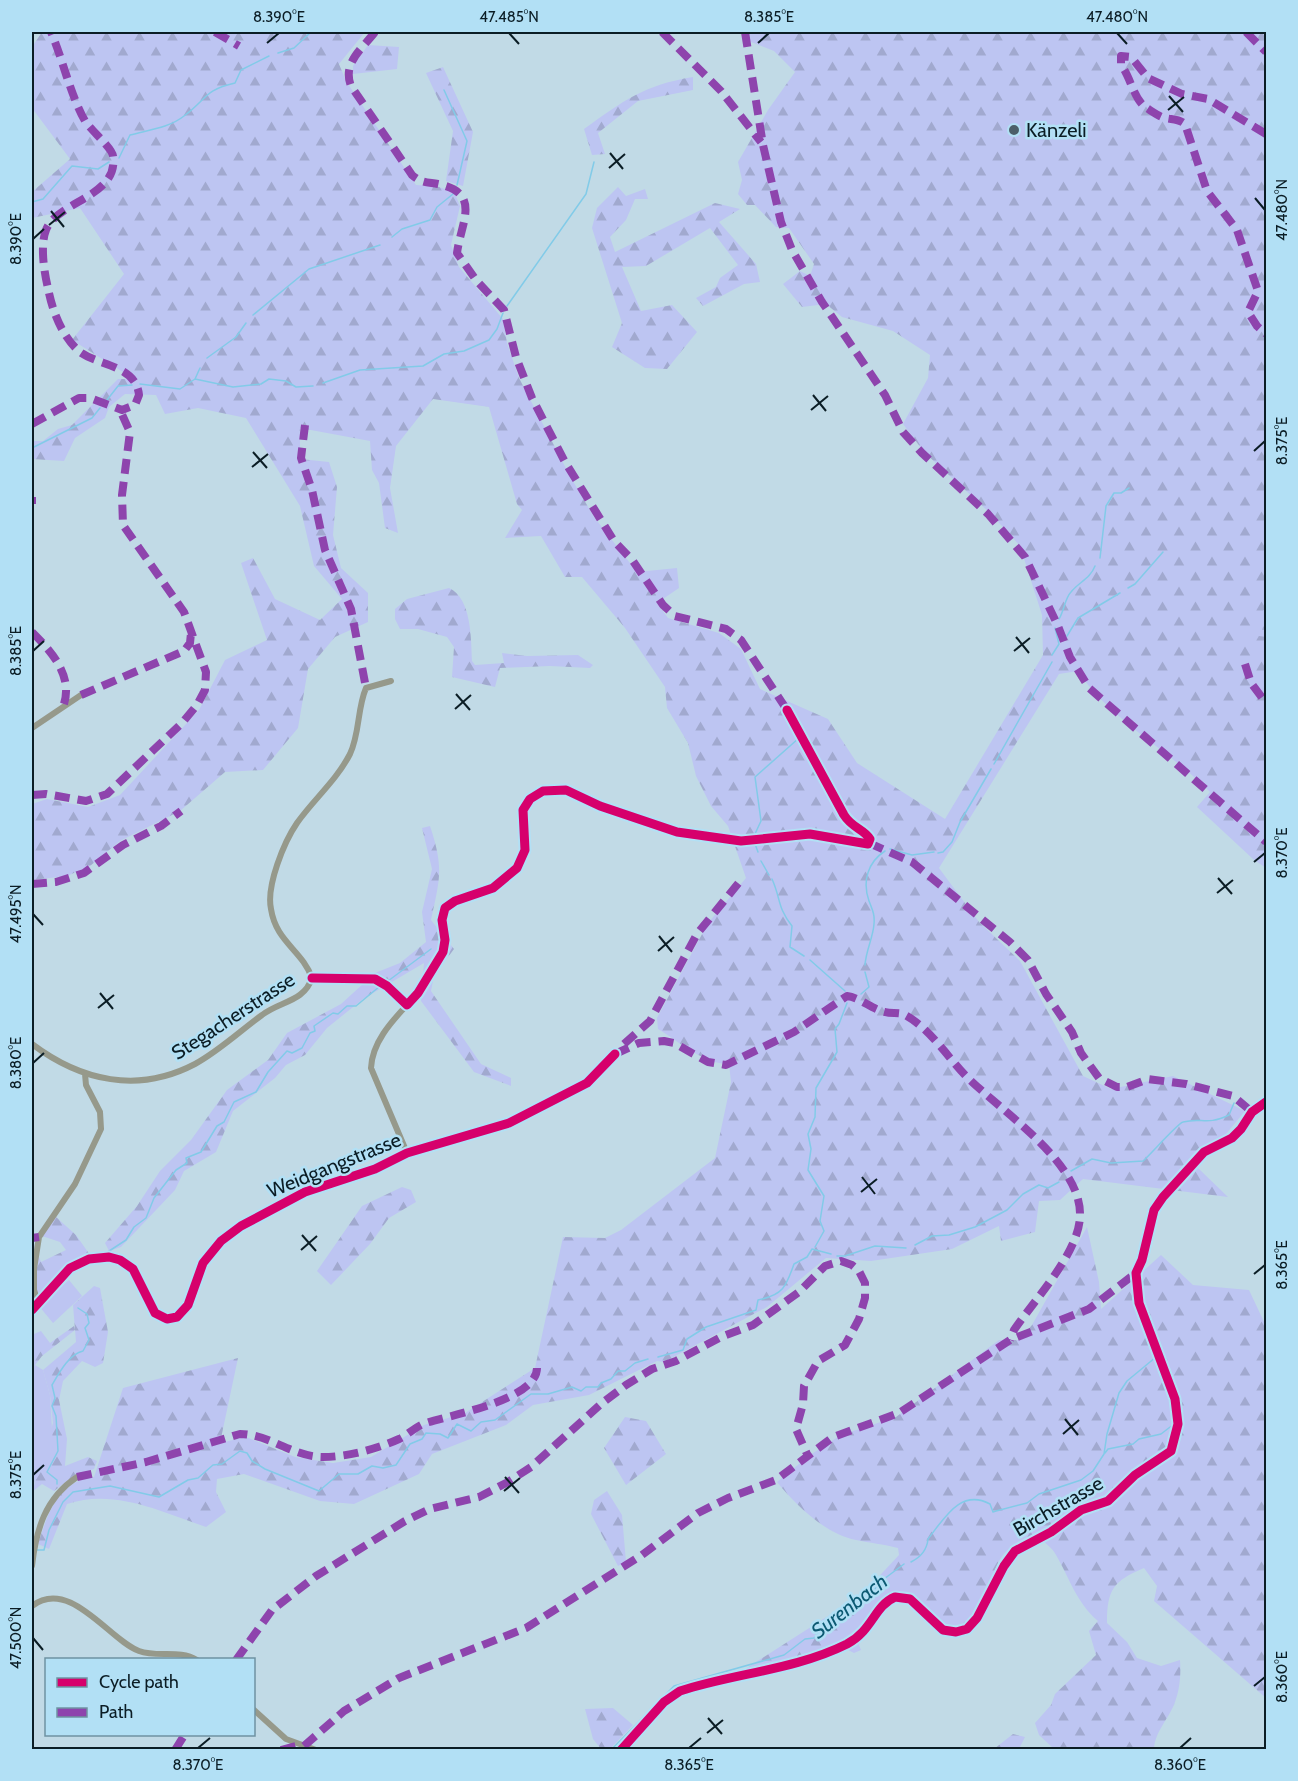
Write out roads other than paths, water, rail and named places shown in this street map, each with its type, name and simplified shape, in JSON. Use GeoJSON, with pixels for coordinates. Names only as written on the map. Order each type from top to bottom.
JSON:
{"type":"FeatureCollection","features":[{"type":"Feature","properties":{"kind":"street"},"geometry":{"type":"LineString","coordinates":[[392,681],[366,688],[351,752],[333,781],[295,826],[272,882],[270,906],[277,930],[305,962],[312,978],[375,979],[387,986],[406,1005]]}},
{"type":"Feature","properties":{"kind":"street"},"geometry":{"type":"LineString","coordinates":[[32,728],[81,695]]}},
{"type":"Feature","properties":{"kind":"street"},"geometry":{"type":"LineString","coordinates":[[407,1153],[372,1068],[374,1055],[383,1034],[418,993],[443,952],[445,940],[442,920],[445,908],[455,901],[493,888],[514,871],[525,849],[523,810],[530,799],[543,791],[566,790],[600,806],[677,832],[741,841],[805,834],[859,844],[869,843],[868,835],[853,827],[844,815],[787,710]]}},
{"type":"Feature","properties":{"kind":"street","name":"Stegacherstrasse"},"geometry":{"type":"LineString","coordinates":[[32,1044],[55,1060],[85,1074],[110,1081],[133,1082],[177,1072],[197,1063],[266,1012],[301,996],[312,978]]}},
{"type":"Feature","properties":{"kind":"street","name":"Weidgangstrasse"},"geometry":{"type":"LineString","coordinates":[[38,1303],[70,1268],[89,1259],[109,1257],[120,1260],[133,1269],[155,1313],[167,1319],[177,1317],[187,1308],[203,1263],[231,1232],[305,1192],[375,1169],[407,1153],[508,1123],[587,1083],[615,1054]]}},
{"type":"Feature","properties":{"kind":"street"},"geometry":{"type":"LineString","coordinates":[[32,1310],[38,1303],[34,1290],[34,1269],[39,1237],[75,1184],[100,1129],[100,1112],[86,1085],[85,1074]]}},
{"type":"Feature","properties":{"kind":"street","name":"Birchstrasse"},"geometry":{"type":"LineString","coordinates":[[621,1749],[664,1702],[680,1691],[824,1654],[861,1636],[883,1605],[895,1597],[910,1599],[943,1630],[956,1632],[967,1629],[977,1618],[1006,1562],[1016,1551],[1054,1530],[1081,1510],[1108,1501],[1136,1475],[1168,1455],[1177,1432],[1175,1399],[1139,1303],[1136,1273],[1142,1260],[1155,1210],[1163,1197],[1204,1152],[1232,1138],[1242,1129],[1252,1112],[1266,1102]]}},
{"type":"Feature","properties":{"kind":"street"},"geometry":{"type":"LineString","coordinates":[[32,1566],[34,1545],[46,1507],[57,1493],[77,1477]]}},
{"type":"Feature","properties":{"kind":"street"},"geometry":{"type":"LineString","coordinates":[[32,1606],[44,1599],[59,1600],[91,1615],[138,1651],[183,1654],[195,1658]]}},
{"type":"Feature","properties":{"kind":"street"},"geometry":{"type":"LineString","coordinates":[[255,1711],[286,1739],[316,1749]]}},
{"type":"Feature","properties":{"kind":"waterway"},"geometry":{"type":"LineString","coordinates":[[278,53],[294,48],[311,32]]}},
{"type":"Feature","properties":{"kind":"waterway"},"geometry":{"type":"LineString","coordinates":[[119,158],[130,135],[178,120],[211,92],[235,83],[241,70],[269,56]]}},
{"type":"Feature","properties":{"kind":"waterway"},"geometry":{"type":"LineString","coordinates":[[444,90],[467,141],[457,185]]}},
{"type":"Feature","properties":{"kind":"waterway"},"geometry":{"type":"LineString","coordinates":[[32,202],[43,199],[72,166],[98,169],[109,162]]}},
{"type":"Feature","properties":{"kind":"waterway"},"geometry":{"type":"LineString","coordinates":[[507,306],[586,194],[594,162]]}},
{"type":"Feature","properties":{"kind":"waterway"},"geometry":{"type":"LineString","coordinates":[[392,237],[402,229],[430,220],[437,207],[453,194]]}},
{"type":"Feature","properties":{"kind":"waterway"},"geometry":{"type":"LineString","coordinates":[[253,315],[309,269],[380,245]]}},
{"type":"Feature","properties":{"kind":"waterway"},"geometry":{"type":"LineString","coordinates":[[323,383],[360,370],[423,366],[444,354],[464,351],[489,340],[497,329],[503,313]]}},
{"type":"Feature","properties":{"kind":"waterway"},"geometry":{"type":"LineString","coordinates":[[207,358],[236,337],[246,323]]}},
{"type":"Feature","properties":{"kind":"waterway"},"geometry":{"type":"LineString","coordinates":[[140,384],[180,389],[195,379],[200,368]]}},
{"type":"Feature","properties":{"kind":"waterway"},"geometry":{"type":"LineString","coordinates":[[195,379],[233,387],[261,384],[269,379],[286,381],[296,387],[313,386]]}},
{"type":"Feature","properties":{"kind":"waterway"},"geometry":{"type":"LineString","coordinates":[[107,400],[118,386],[132,385]]}},
{"type":"Feature","properties":{"kind":"waterway"},"geometry":{"type":"LineString","coordinates":[[32,448],[92,418],[100,408]]}},
{"type":"Feature","properties":{"kind":"waterway"},"geometry":{"type":"LineString","coordinates":[[1100,558],[1106,506],[1114,493],[1121,493],[1129,488]]}},
{"type":"Feature","properties":{"kind":"waterway"},"geometry":{"type":"LineString","coordinates":[[1128,588],[1135,584],[1163,552]]}},
{"type":"Feature","properties":{"kind":"waterway"},"geometry":{"type":"LineString","coordinates":[[1059,619],[1069,595],[1095,566]]}},
{"type":"Feature","properties":{"kind":"waterway"},"geometry":{"type":"LineString","coordinates":[[1067,636],[1078,618],[1120,593]]}},
{"type":"Feature","properties":{"kind":"waterway"},"geometry":{"type":"LineString","coordinates":[[1052,655],[1059,644],[1055,628]]}},
{"type":"Feature","properties":{"kind":"waterway"},"geometry":{"type":"LineString","coordinates":[[994,764],[1052,662]]}},
{"type":"Feature","properties":{"kind":"waterway"},"geometry":{"type":"LineString","coordinates":[[754,836],[761,821],[755,777],[799,738]]}},
{"type":"Feature","properties":{"kind":"waterway"},"geometry":{"type":"LineString","coordinates":[[938,853],[943,852],[952,842],[960,822],[991,769]]}},
{"type":"Feature","properties":{"kind":"waterway"},"geometry":{"type":"LineString","coordinates":[[755,844],[758,852]]}},
{"type":"Feature","properties":{"kind":"waterway"},"geometry":{"type":"LineString","coordinates":[[890,849],[912,855],[934,852]]}},
{"type":"Feature","properties":{"kind":"waterway"},"geometry":{"type":"LineString","coordinates":[[865,965],[874,920],[867,894],[868,873],[874,861],[885,851]]}},
{"type":"Feature","properties":{"kind":"waterway"},"geometry":{"type":"LineString","coordinates":[[761,861],[769,875]]}},
{"type":"Feature","properties":{"kind":"waterway"},"geometry":{"type":"LineString","coordinates":[[772,879],[781,908],[792,926],[790,947],[804,956]]}},
{"type":"Feature","properties":{"kind":"waterway"},"geometry":{"type":"LineString","coordinates":[[388,981],[431,949]]}},
{"type":"Feature","properties":{"kind":"waterway"},"geometry":{"type":"LineString","coordinates":[[810,960],[845,991]]}},
{"type":"Feature","properties":{"kind":"waterway"},"geometry":{"type":"LineString","coordinates":[[861,994],[869,987],[865,972]]}},
{"type":"Feature","properties":{"kind":"waterway"},"geometry":{"type":"LineString","coordinates":[[103,1255],[126,1240],[134,1227],[146,1218],[154,1198],[176,1170],[187,1163],[186,1158],[201,1152],[217,1126],[224,1122],[234,1102],[256,1092],[268,1072],[287,1051],[292,1053],[302,1048],[310,1033],[315,1031],[314,1026],[333,1013],[338,1014],[347,1006],[356,1006],[380,986]]}},
{"type":"Feature","properties":{"kind":"waterway"},"geometry":{"type":"LineString","coordinates":[[815,1247],[824,1231],[820,1221],[824,1196],[808,1170],[811,1149],[808,1134],[815,1117],[816,1088],[837,1052],[835,1029],[847,1003]]}},
{"type":"Feature","properties":{"kind":"waterway"},"geometry":{"type":"LineString","coordinates":[[1071,1171],[1092,1159],[1111,1163],[1143,1161],[1183,1122],[1221,1118],[1229,1115],[1234,1103]]}},
{"type":"Feature","properties":{"kind":"waterway"},"geometry":{"type":"LineString","coordinates":[[915,1245],[932,1236],[949,1235],[975,1227],[1007,1210],[1023,1194],[1039,1185],[1048,1188],[1059,1182]]}},
{"type":"Feature","properties":{"kind":"waterway"},"geometry":{"type":"LineString","coordinates":[[837,1256],[845,1256],[875,1246],[906,1248]]}},
{"type":"Feature","properties":{"kind":"waterway"},"geometry":{"type":"LineString","coordinates":[[658,1357],[683,1350],[687,1339],[706,1327],[756,1310],[758,1300],[773,1296],[782,1289],[789,1279],[794,1264],[807,1257],[812,1249],[831,1254]]}},
{"type":"Feature","properties":{"kind":"waterway"},"geometry":{"type":"LineString","coordinates":[[57,1484],[57,1480],[47,1472],[58,1451],[56,1416],[52,1406],[55,1398],[52,1385],[65,1365],[73,1356],[83,1351],[89,1340],[85,1328],[89,1323],[87,1314],[78,1308]]}},
{"type":"Feature","properties":{"kind":"waterway","name":"Surenbach"},"geometry":{"type":"LineString","coordinates":[[911,1562],[923,1553],[928,1539],[947,1515],[961,1503],[979,1500],[990,1504],[993,1512],[1027,1503],[1039,1494],[1081,1480],[1093,1471],[1104,1454],[1107,1434],[1119,1393],[1127,1381],[1156,1357]]}},
{"type":"Feature","properties":{"kind":"waterway"},"geometry":{"type":"LineString","coordinates":[[37,1550],[44,1550],[49,1530],[63,1502],[73,1492],[110,1486],[159,1497],[188,1480],[198,1478],[213,1465],[222,1464],[240,1451],[247,1453],[252,1461],[265,1469],[319,1491],[339,1474],[358,1474],[372,1466],[383,1468],[396,1465],[410,1444],[422,1439],[426,1433],[440,1434],[448,1438],[457,1424],[471,1431],[481,1422],[495,1420],[531,1394],[548,1394],[572,1387],[581,1391],[586,1387],[598,1387],[601,1383],[611,1379],[618,1371],[625,1371],[635,1363],[648,1359]]}},
{"type":"Feature","properties":{"kind":"waterway","name":"Surenbach"},"geometry":{"type":"LineString","coordinates":[[1105,1453],[1108,1449],[1133,1444],[1139,1439],[1161,1434],[1174,1424]]}},
{"type":"Feature","properties":{"kind":"waterway","name":"Surenbach"},"geometry":{"type":"LineString","coordinates":[[611,1750],[674,1686],[784,1655],[805,1639],[814,1638],[823,1626],[872,1592],[884,1579],[904,1564]]}},
{"type":"Feature","properties":{"kind":"place","name":"Känzeli"},"geometry":{"type":"Point","coordinates":[1014,130]}}]}
